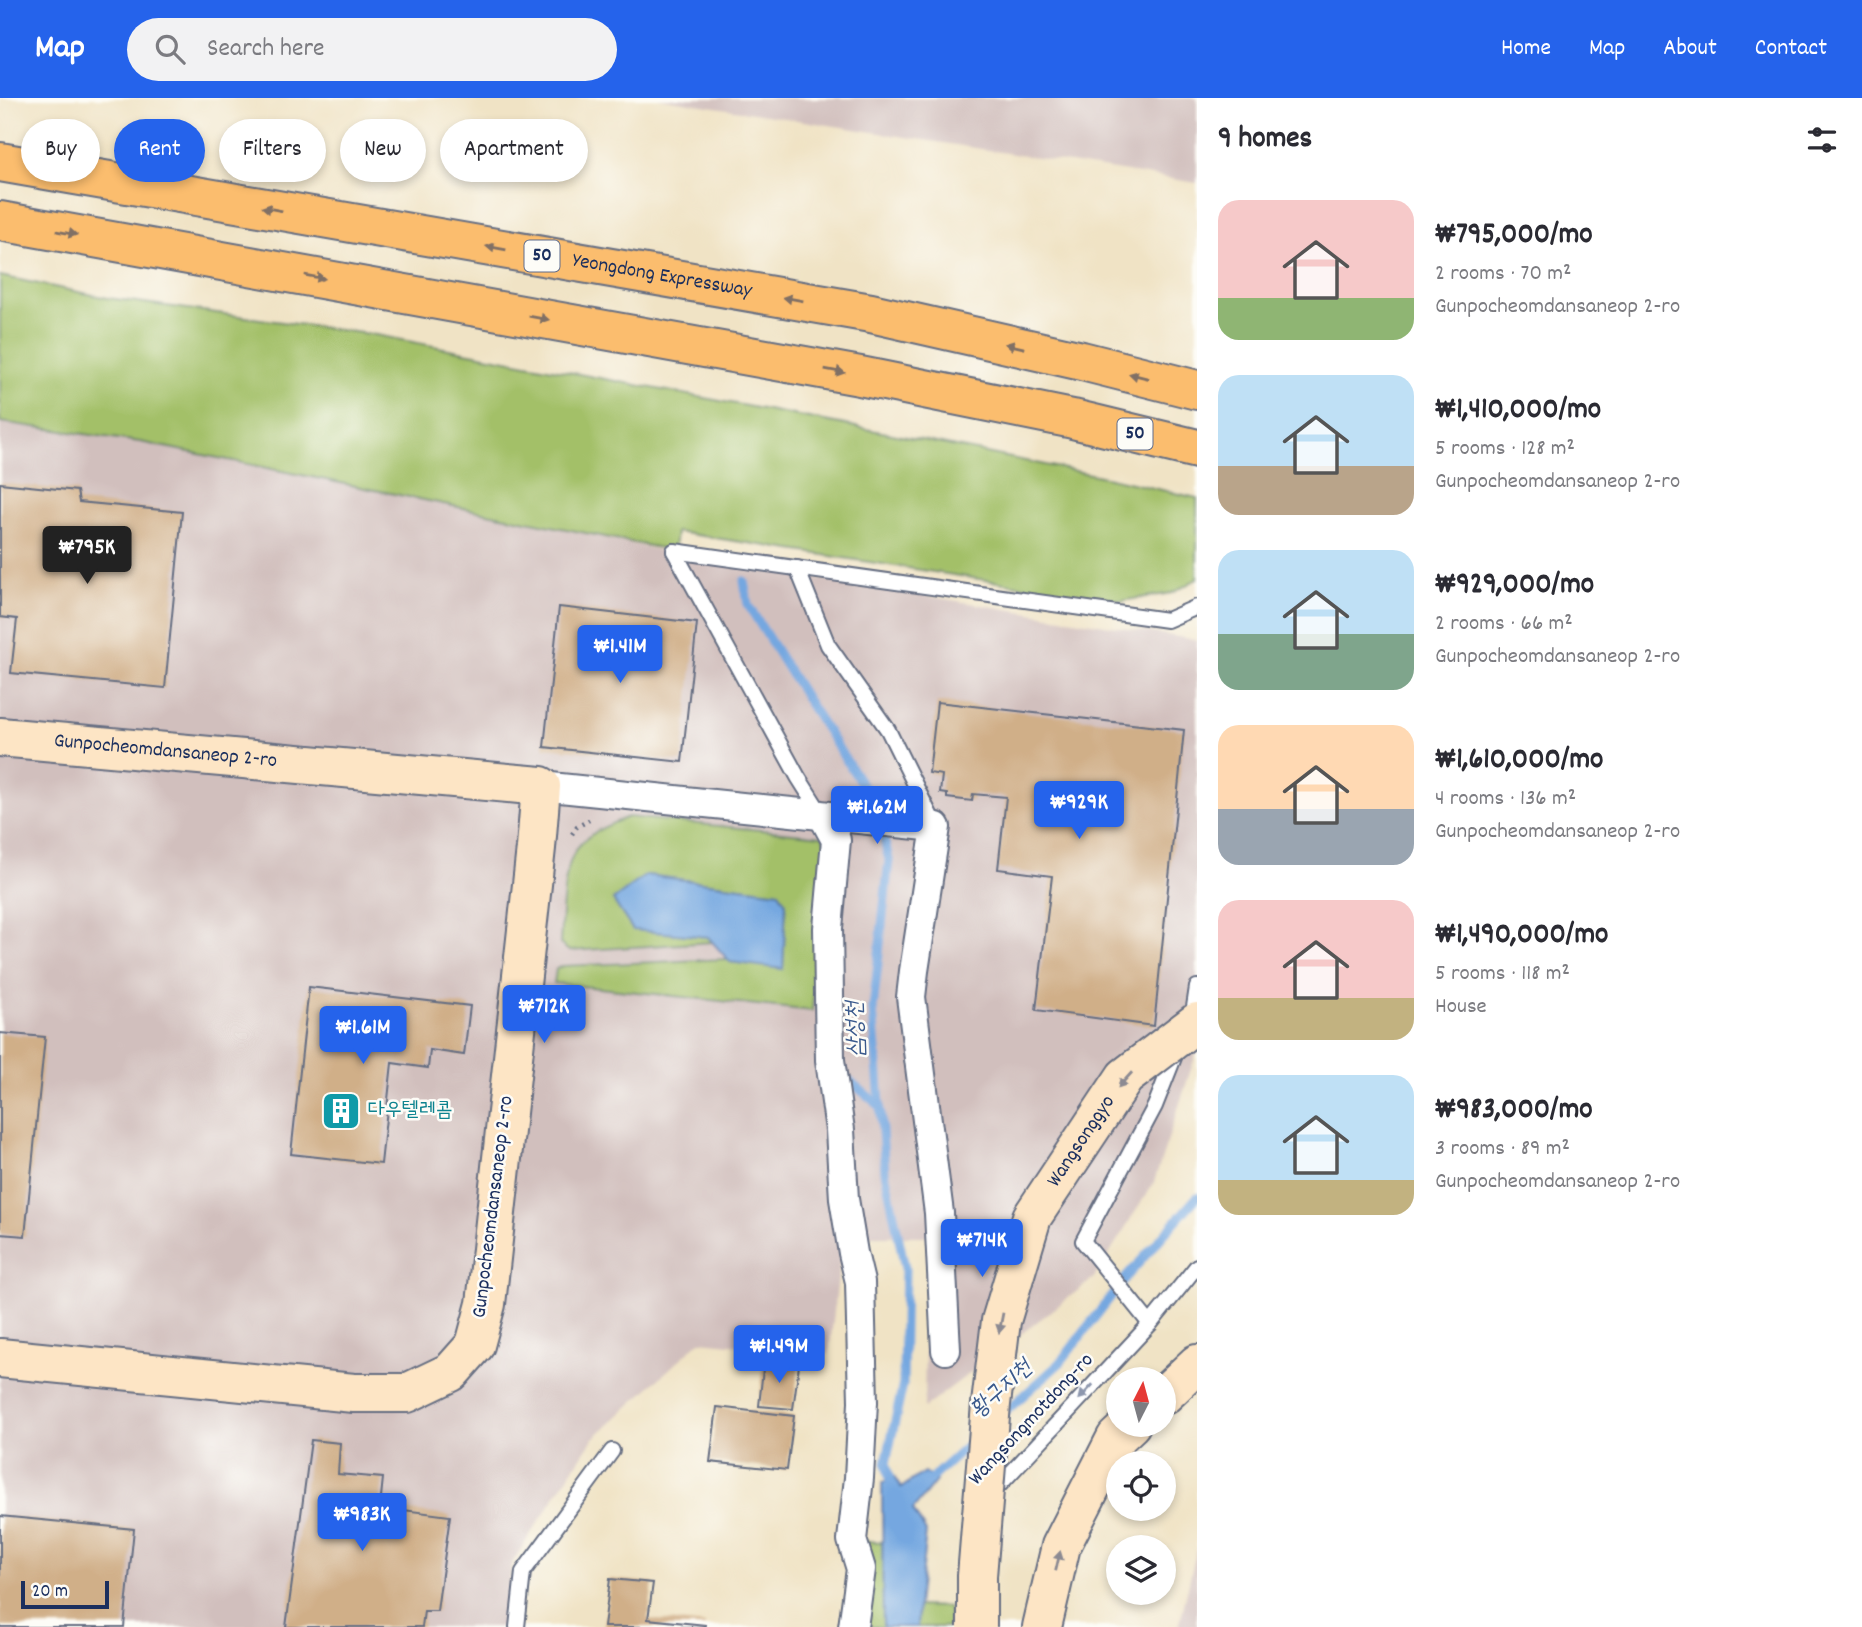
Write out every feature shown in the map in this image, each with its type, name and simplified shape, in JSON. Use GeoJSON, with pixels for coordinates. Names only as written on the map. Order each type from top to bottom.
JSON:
{"type":"FeatureCollection","features":[{"type":"Feature","properties":{"kind":"highway","name":"Yeongdong Expressway"},"geometry":{"type":"LineString","coordinates":[[0,162],[871,313],[1197,390]]}},
{"type":"Feature","properties":{"kind":"highway","name":"50"},"geometry":{"type":"LineString","coordinates":[[0,221],[860,376],[1073,419],[1197,449]]}},
{"type":"Feature","properties":{"kind":"street","name":"Gunpocheomdansaneop 2-ro"},"geometry":{"type":"LineString","coordinates":[[0,737],[541,786],[936,827]]}},
{"type":"Feature","properties":{"kind":"street","name":"Gunpocheomdansaneop 2-ro"},"geometry":{"type":"LineString","coordinates":[[0,1358],[354,1393],[407,1393],[451,1373],[475,1345],[486,1304],[541,786]]}},
{"type":"Feature","properties":{"kind":"street"},"geometry":{"type":"LineString","coordinates":[[823,816],[836,840],[828,928],[830,1060],[840,1129],[844,1199],[860,1282],[863,1402],[852,1540],[861,1569],[853,1627]]}},
{"type":"Feature","properties":{"kind":"street"},"geometry":{"type":"LineString","coordinates":[[936,827],[911,997],[939,1213],[946,1350]]}},
{"type":"Feature","properties":{"kind":"street","name":"Wangsonggyo"},"geometry":{"type":"LineString","coordinates":[[977,1627],[976,1576],[1001,1321],[1032,1217],[1125,1077],[1197,1021]]}},
{"type":"Feature","properties":{"kind":"street"},"geometry":{"type":"LineString","coordinates":[[1176,1384],[1197,1364]]}},
{"type":"Feature","properties":{"kind":"street"},"geometry":{"type":"LineString","coordinates":[[1042,1627],[1062,1546],[1117,1437]]}},
{"type":"Feature","properties":{"kind":"lane"},"geometry":{"type":"LineString","coordinates":[[823,816],[798,777],[674,551],[1167,620],[1197,607]]}},
{"type":"Feature","properties":{"kind":"lane"},"geometry":{"type":"LineString","coordinates":[[797,568],[828,645],[888,730],[936,827]]}},
{"type":"Feature","properties":{"kind":"lane"},"geometry":{"type":"LineString","coordinates":[[1150,1324],[1083,1241],[1155,1106],[1194,1007],[1197,987]]}},
{"type":"Feature","properties":{"kind":"lane","name":"Wangsongmotdong-ro"},"geometry":{"type":"LineString","coordinates":[[964,1522],[1150,1324],[1197,1266]]}},
{"type":"Feature","properties":{"kind":"lane"},"geometry":{"type":"LineString","coordinates":[[517,1627],[523,1572],[612,1451]]}},
{"type":"Feature","properties":{"kind":"lane"},"geometry":{"type":"LineString","coordinates":[[964,1561],[964,1627]]}},
{"type":"Feature","properties":{"kind":"path"},"geometry":{"type":"LineString","coordinates":[[567,842],[578,827],[597,815]]}},
{"type":"Feature","properties":{"kind":"shaded area"},"geometry":{"type":"Polygon","coordinates":[[[658,98],[1197,98],[1197,183],[658,98]]]}},
{"type":"Feature","properties":{"kind":"shaded area"},"geometry":{"type":"Polygon","coordinates":[[[0,422],[140,442],[426,499],[700,559],[1197,640],[1197,1051],[1154,1182],[1093,1279],[924,1408],[927,1236],[843,1236],[829,1354],[700,1341],[592,1440],[512,1563],[504,1627],[0,1627],[0,422]]]}},
{"type":"Feature","properties":{"kind":"shaded area"},"geometry":{"type":"Polygon","coordinates":[[[1197,1547],[1197,1627],[1179,1627],[1197,1547]]]}},
{"type":"Feature","properties":{"kind":"green space"},"geometry":{"type":"Polygon","coordinates":[[[0,276],[108,298],[376,335],[887,433],[1197,498],[1197,579],[1172,593],[1121,601],[676,532],[674,551],[140,442],[0,422],[0,276]]]}},
{"type":"Feature","properties":{"kind":"green space"},"geometry":{"type":"Polygon","coordinates":[[[628,817],[822,836],[828,847],[812,1011],[554,983],[556,969],[562,966],[727,959],[730,962],[783,968],[786,903],[779,892],[647,875],[613,900],[632,929],[708,937],[712,942],[569,951],[560,944],[564,894],[572,857],[588,837],[628,817]]]}},
{"type":"Feature","properties":{"kind":"green space"},"geometry":{"type":"Polygon","coordinates":[[[852,1540],[882,1542],[883,1627],[853,1627],[852,1540]]]}},
{"type":"Feature","properties":{"kind":"green space"},"geometry":{"type":"Polygon","coordinates":[[[918,1606],[949,1607],[949,1627],[917,1627],[918,1606]]]}},
{"type":"Feature","properties":{"kind":"water"},"geometry":{"type":"Polygon","coordinates":[[[646,875],[779,892],[786,903],[783,969],[730,962],[708,937],[633,930],[613,900],[646,875]]]}},
{"type":"Feature","properties":{"kind":"water"},"geometry":{"type":"Polygon","coordinates":[[[924,1472],[936,1481],[913,1510],[926,1532],[917,1627],[883,1627],[882,1483],[894,1477],[901,1488],[924,1472]]]}},
{"type":"Feature","properties":{"kind":"building"},"geometry":{"type":"Polygon","coordinates":[[[0,483],[77,491],[79,502],[182,512],[165,688],[11,673],[17,619],[0,617],[0,483]]]}},
{"type":"Feature","properties":{"kind":"building"},"geometry":{"type":"Polygon","coordinates":[[[559,607],[697,623],[682,762],[544,747],[559,607]]]}},
{"type":"Feature","properties":{"kind":"building"},"geometry":{"type":"Polygon","coordinates":[[[937,702],[1184,730],[1154,1026],[1036,1010],[1052,876],[998,869],[1006,797],[973,794],[972,801],[947,798],[947,794],[940,793],[942,775],[929,773],[937,702]]]}},
{"type":"Feature","properties":{"kind":"building","name":"다우텔레콤"},"geometry":{"type":"Polygon","coordinates":[[[309,987],[470,1006],[464,1055],[430,1050],[428,1068],[392,1063],[381,1164],[291,1154],[309,987]]]}},
{"type":"Feature","properties":{"kind":"building"},"geometry":{"type":"Polygon","coordinates":[[[0,1033],[45,1037],[25,1236],[0,1234],[0,1033]]]}},
{"type":"Feature","properties":{"kind":"building"},"geometry":{"type":"Polygon","coordinates":[[[764,1360],[799,1365],[793,1409],[759,1406],[764,1360]]]}},
{"type":"Feature","properties":{"kind":"building"},"geometry":{"type":"Polygon","coordinates":[[[717,1407],[794,1416],[787,1470],[710,1462],[717,1407]]]}},
{"type":"Feature","properties":{"kind":"building"},"geometry":{"type":"Polygon","coordinates":[[[311,1440],[340,1443],[338,1474],[383,1478],[380,1507],[450,1516],[437,1611],[424,1611],[422,1627],[286,1627],[311,1440]]]}},
{"type":"Feature","properties":{"kind":"building"},"geometry":{"type":"Polygon","coordinates":[[[0,1516],[134,1529],[124,1627],[0,1627],[0,1516]]]}},
{"type":"Feature","properties":{"kind":"building"},"geometry":{"type":"Polygon","coordinates":[[[610,1579],[653,1583],[648,1619],[705,1627],[604,1627],[610,1579]]]}},
{"type":"Feature","properties":{"kind":"waterway","name":"삼성천"},"geometry":{"type":"LineString","coordinates":[[744,581],[748,605],[876,806],[889,860],[873,1009],[885,1172],[905,1268],[903,1384],[886,1463],[892,1490]]}},
{"type":"Feature","properties":{"kind":"waterway"},"geometry":{"type":"LineString","coordinates":[[851,1082],[880,1106]]}},
{"type":"Feature","properties":{"kind":"waterway","name":"황구지천"},"geometry":{"type":"LineString","coordinates":[[1003,1414],[1060,1363],[1123,1281],[1197,1197]]}},
{"type":"Feature","properties":{"kind":"waterway","name":"황구지천"},"geometry":{"type":"LineString","coordinates":[[925,1484],[977,1437]]}},
{"type":"Feature","properties":{"kind":"place","name":"다우텔레콤"},"geometry":{"type":"Point","coordinates":[341,1111]}}]}
